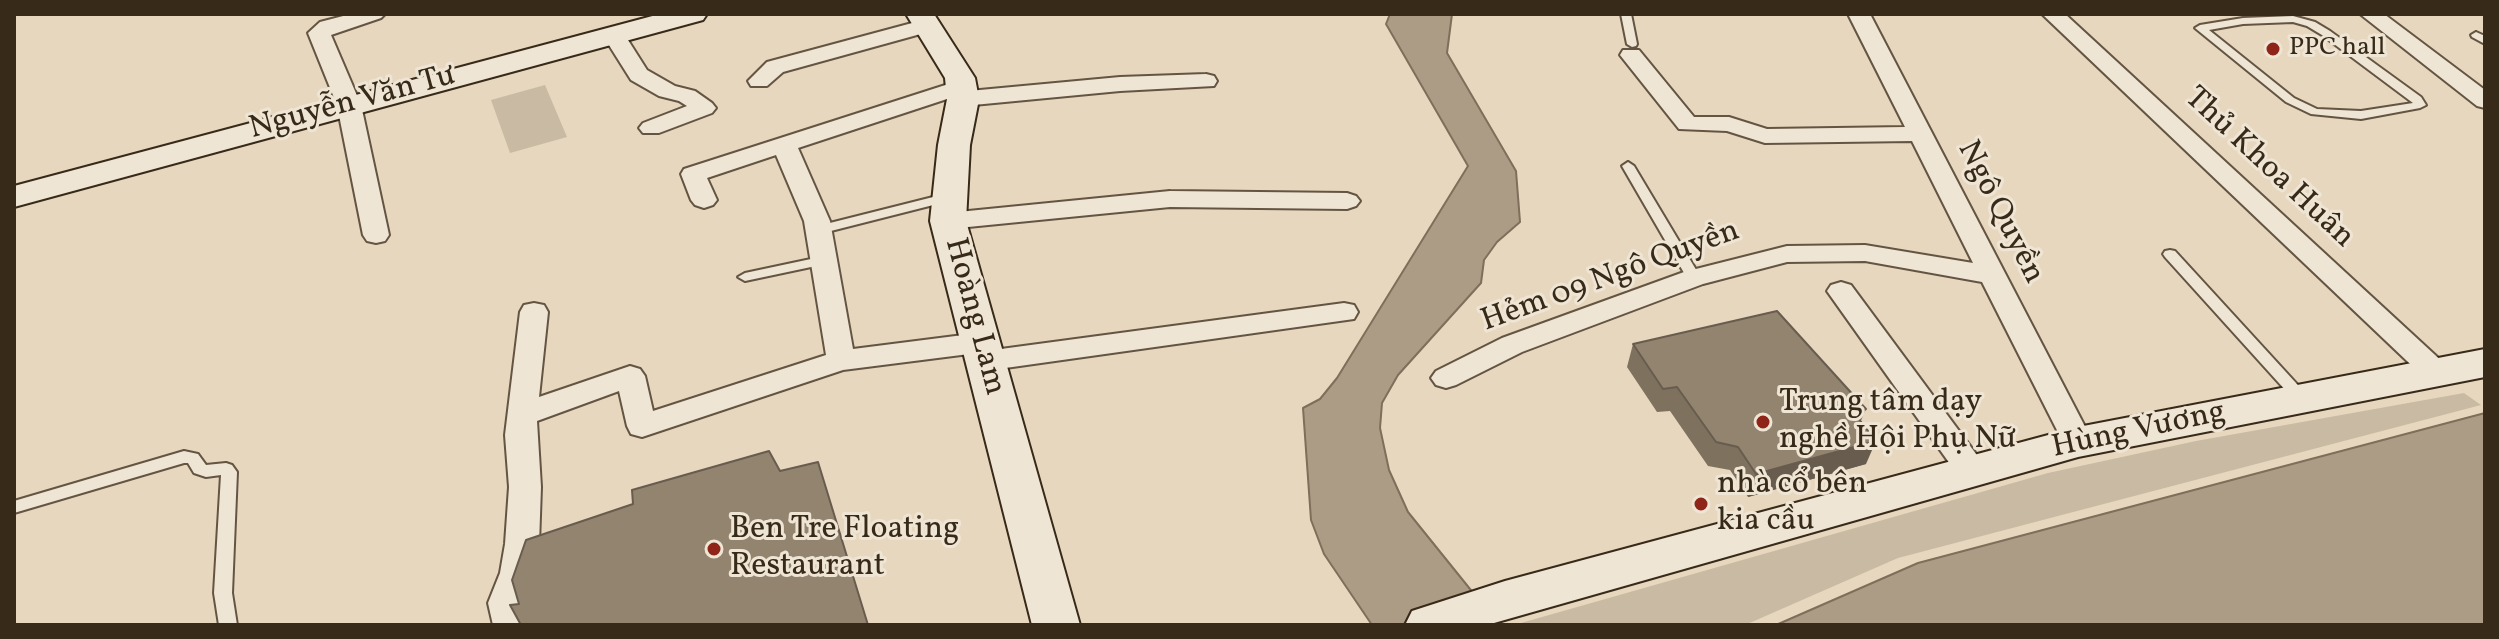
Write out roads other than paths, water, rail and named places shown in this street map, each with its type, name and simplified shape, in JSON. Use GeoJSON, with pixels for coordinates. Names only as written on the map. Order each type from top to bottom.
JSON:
{"type":"FeatureCollection","features":[{"type":"Feature","properties":{"kind":"street"},"geometry":{"type":"LineString","coordinates":[[374,14],[328,27],[319,33],[349,105],[376,235]]}},
{"type":"Feature","properties":{"kind":"street","name":"Ngô Quyền"},"geometry":{"type":"LineString","coordinates":[[1859,14],[2078,442]]}},
{"type":"Feature","properties":{"kind":"street","name":"Thủ Khoa Huân"},"geometry":{"type":"LineString","coordinates":[[2053,14],[2437,373]]}},
{"type":"Feature","properties":{"kind":"street"},"geometry":{"type":"LineString","coordinates":[[2371,14],[2485,101]]}},
{"type":"Feature","properties":{"kind":"street","name":"Nguyễn Văn Tư"},"geometry":{"type":"LineString","coordinates":[[14,197],[676,16]]}},
{"type":"Feature","properties":{"kind":"street"},"geometry":{"type":"LineString","coordinates":[[759,81],[775,67],[923,20],[960,78],[962,93]]}},
{"type":"Feature","properties":{"kind":"street"},"geometry":{"type":"LineString","coordinates":[[613,34],[639,75],[667,91],[687,96],[704,108],[651,128]]}},
{"type":"Feature","properties":{"kind":"street"},"geometry":{"type":"LineString","coordinates":[[1632,49],[1687,124],[1729,124],[1765,136],[1920,134]]}},
{"type":"Feature","properties":{"kind":"street"},"geometry":{"type":"LineString","coordinates":[[704,200],[693,174],[784,144],[962,93],[1206,81]]}},
{"type":"Feature","properties":{"kind":"street","name":"Hoàng Lam"},"geometry":{"type":"LineString","coordinates":[[962,93],[949,209],[981,352],[1056,625]]}},
{"type":"Feature","properties":{"kind":"street"},"geometry":{"type":"LineString","coordinates":[[784,144],[819,230],[841,360]]}},
{"type":"Feature","properties":{"kind":"street"},"geometry":{"type":"LineString","coordinates":[[949,209],[1170,199],[1347,201]]}},
{"type":"Feature","properties":{"kind":"street","name":"Hẻm 09 Ngô Quyền"},"geometry":{"type":"LineString","coordinates":[[1446,378],[1512,345],[1694,278],[1787,254],[1865,253],[1993,275]]}},
{"type":"Feature","properties":{"kind":"street"},"geometry":{"type":"LineString","coordinates":[[1841,291],[1971,470]]}},
{"type":"Feature","properties":{"kind":"street"},"geometry":{"type":"LineString","coordinates":[[513,625],[506,616],[505,603],[517,573],[522,544],[525,487],[520,435],[534,312]]}},
{"type":"Feature","properties":{"kind":"street"},"geometry":{"type":"LineString","coordinates":[[523,414],[630,376],[642,426],[841,360],[981,352],[1344,312]]}},
{"type":"Feature","properties":{"kind":"street","name":"Hùng Vương"},"geometry":{"type":"LineString","coordinates":[[1429,625],[1505,600],[2078,442],[2485,363]]}},
{"type":"Feature","properties":{"kind":"lane"},"geometry":{"type":"LineString","coordinates":[[1626,14],[1632,49]]}},
{"type":"Feature","properties":{"kind":"lane"},"geometry":{"type":"LineString","coordinates":[[2239,18],[2293,19],[2311,24],[2417,99],[2420,105],[2361,115],[2335,115],[2305,108],[2290,100],[2200,28],[2239,18]]}},
{"type":"Feature","properties":{"kind":"lane"},"geometry":{"type":"LineString","coordinates":[[1628,166],[1694,278]]}},
{"type":"Feature","properties":{"kind":"lane"},"geometry":{"type":"LineString","coordinates":[[819,230],[949,209]]}},
{"type":"Feature","properties":{"kind":"lane"},"geometry":{"type":"LineString","coordinates":[[2170,254],[2302,399]]}},
{"type":"Feature","properties":{"kind":"lane"},"geometry":{"type":"LineString","coordinates":[[745,277],[825,260]]}},
{"type":"Feature","properties":{"kind":"lane"},"geometry":{"type":"LineString","coordinates":[[14,507],[184,457],[193,458],[200,469],[206,471],[226,469],[229,472],[223,593],[228,625]]}},
{"type":"Feature","properties":{"kind":"place","name":"PPC hall"},"geometry":{"type":"Point","coordinates":[2273,49]}},
{"type":"Feature","properties":{"kind":"place","name":"Trung tâm dạy nghề Hội Phụ Nữ"},"geometry":{"type":"Point","coordinates":[1763,422]}},
{"type":"Feature","properties":{"kind":"place","name":"nhà cổ bên kia cầu"},"geometry":{"type":"Point","coordinates":[1701,504]}},
{"type":"Feature","properties":{"kind":"place","name":"Ben Tre Floating Restaurant"},"geometry":{"type":"Point","coordinates":[714,549]}}]}
